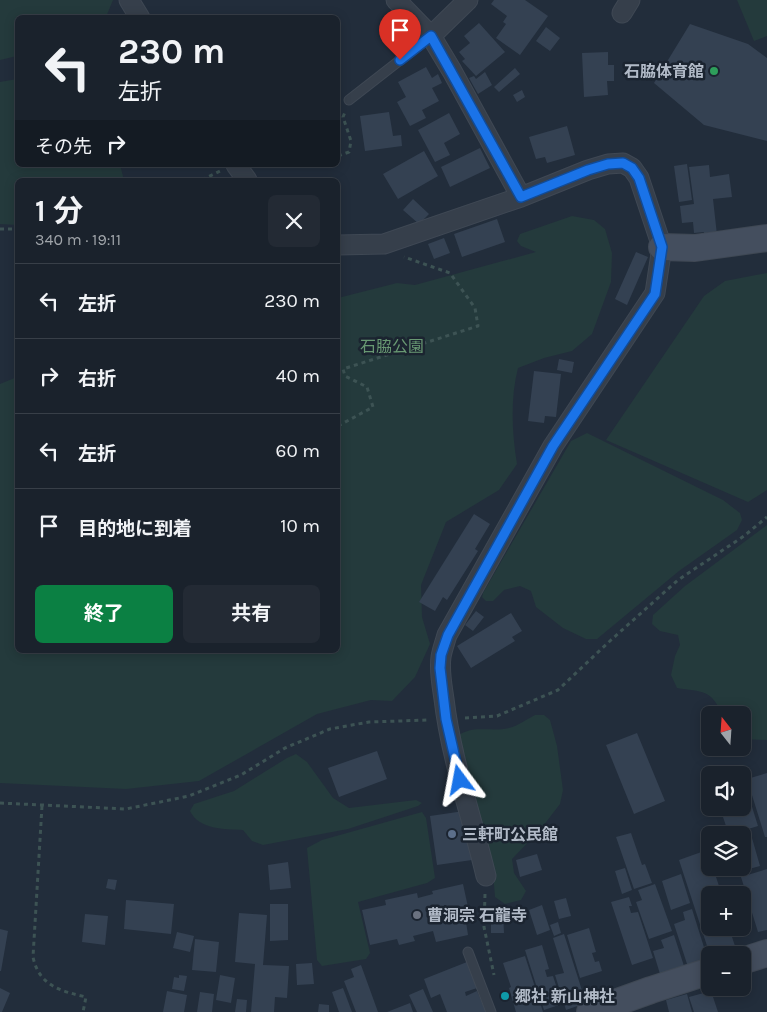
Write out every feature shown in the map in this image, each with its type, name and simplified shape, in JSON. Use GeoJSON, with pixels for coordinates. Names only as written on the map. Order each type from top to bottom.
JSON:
{"type":"FeatureCollection","features":[{"type":"Feature","properties":{"kind":"street"},"geometry":{"type":"LineString","coordinates":[[129,0],[138,15]]}},
{"type":"Feature","properties":{"kind":"street"},"geometry":{"type":"LineString","coordinates":[[396,0],[431,36],[521,197]]}},
{"type":"Feature","properties":{"kind":"street"},"geometry":{"type":"LineString","coordinates":[[431,36],[468,0]]}},
{"type":"Feature","properties":{"kind":"street"},"geometry":{"type":"LineString","coordinates":[[340,245],[384,244],[521,197],[588,170],[608,164],[623,163],[632,168],[639,178],[662,247],[655,294],[553,446],[448,635],[441,655],[440,668],[446,719],[465,802],[476,831],[486,876]]}},
{"type":"Feature","properties":{"kind":"street"},"geometry":{"type":"LineString","coordinates":[[237,167],[246,178]]}},
{"type":"Feature","properties":{"kind":"street"},"geometry":{"type":"LineString","coordinates":[[662,247],[695,248],[767,238]]}},
{"type":"Feature","properties":{"kind":"street"},"geometry":{"type":"LineString","coordinates":[[751,958],[767,953]]}},
{"type":"Feature","properties":{"kind":"street"},"geometry":{"type":"LineString","coordinates":[[590,1012],[701,974]]}},
{"type":"Feature","properties":{"kind":"lane"},"geometry":{"type":"LineString","coordinates":[[349,100],[431,36]]}},
{"type":"Feature","properties":{"kind":"lane"},"geometry":{"type":"LineString","coordinates":[[468,952],[491,1012]]}},
{"type":"Feature","properties":{"kind":"path"},"geometry":{"type":"LineString","coordinates":[[340,155],[349,152],[351,141],[343,117],[349,100]]}},
{"type":"Feature","properties":{"kind":"path"},"geometry":{"type":"LineString","coordinates":[[0,229],[15,230]]}},
{"type":"Feature","properties":{"kind":"path"},"geometry":{"type":"LineString","coordinates":[[340,425],[373,407],[367,387],[345,376],[343,369],[478,326],[475,308],[450,273],[406,258],[384,244]]}},
{"type":"Feature","properties":{"kind":"path"},"geometry":{"type":"LineString","coordinates":[[0,803],[126,809],[189,796],[241,775],[285,748],[330,729],[369,722],[497,716],[558,690],[678,580],[744,536],[767,517]]}},
{"type":"Feature","properties":{"kind":"path"},"geometry":{"type":"LineString","coordinates":[[42,806],[33,957],[35,968],[48,984],[68,993],[86,997],[83,1012]]}},
{"type":"Feature","properties":{"kind":"path"},"geometry":{"type":"LineString","coordinates":[[486,876],[484,927],[495,980]]}},
{"type":"Feature","properties":{"kind":"green space"},"geometry":{"type":"Polygon","coordinates":[[[0,0],[113,0],[107,15],[15,15],[15,56],[0,60],[0,0]]]}},
{"type":"Feature","properties":{"kind":"green space"},"geometry":{"type":"Polygon","coordinates":[[[737,0],[767,0],[767,36],[754,41],[737,0]]]}},
{"type":"Feature","properties":{"kind":"green space"},"geometry":{"type":"Polygon","coordinates":[[[15,79],[15,167],[121,167],[123,178],[15,178],[15,225],[0,224],[0,82],[15,79]]]}},
{"type":"Feature","properties":{"kind":"green space","name":"石脇公園"},"geometry":{"type":"Polygon","coordinates":[[[572,216],[594,220],[605,229],[612,253],[611,282],[592,334],[572,351],[544,358],[518,368],[515,380],[513,416],[517,464],[499,490],[446,522],[421,585],[422,617],[430,644],[415,677],[392,701],[371,700],[317,714],[199,781],[126,789],[0,783],[0,384],[15,378],[15,653],[340,653],[340,297],[397,283],[415,285],[536,252],[521,246],[517,241],[520,234],[572,216]]]}},
{"type":"Feature","properties":{"kind":"green space"},"geometry":{"type":"Polygon","coordinates":[[[767,273],[767,490],[748,502],[606,440],[704,296],[725,281],[767,273]]]}},
{"type":"Feature","properties":{"kind":"green space"},"geometry":{"type":"Polygon","coordinates":[[[587,433],[723,500],[740,513],[742,520],[737,530],[679,571],[597,639],[586,639],[563,628],[536,607],[531,591],[520,586],[504,590],[493,601],[486,601],[482,597],[571,441],[587,433]]]}},
{"type":"Feature","properties":{"kind":"green space"},"geometry":{"type":"Polygon","coordinates":[[[767,525],[767,740],[751,739],[751,706],[717,706],[714,700],[705,693],[677,688],[671,675],[675,656],[680,645],[678,635],[660,631],[652,624],[653,615],[685,586],[767,525]]]}},
{"type":"Feature","properties":{"kind":"green space"},"geometry":{"type":"Polygon","coordinates":[[[535,715],[544,715],[550,720],[557,746],[563,790],[560,804],[540,830],[512,859],[514,873],[526,891],[521,900],[505,904],[495,897],[493,873],[455,739],[467,731],[512,727],[535,715]]]}},
{"type":"Feature","properties":{"kind":"green space"},"geometry":{"type":"Polygon","coordinates":[[[296,754],[307,762],[333,798],[349,808],[416,800],[422,803],[418,806],[348,829],[263,845],[252,841],[243,830],[221,829],[206,825],[194,817],[190,811],[194,804],[234,791],[296,754]]]}},
{"type":"Feature","properties":{"kind":"green space"},"geometry":{"type":"Polygon","coordinates":[[[422,812],[426,818],[435,878],[427,883],[358,902],[370,953],[366,959],[322,966],[317,960],[307,848],[322,840],[422,812]]]}},
{"type":"Feature","properties":{"kind":"building"},"geometry":{"type":"Polygon","coordinates":[[[494,0],[525,0],[548,16],[520,55],[496,38],[506,24],[503,22],[507,16],[491,4],[494,0]]]}},
{"type":"Feature","properties":{"kind":"building"},"geometry":{"type":"Polygon","coordinates":[[[479,23],[505,52],[476,76],[462,61],[465,59],[459,52],[470,43],[464,36],[479,23]]]}},
{"type":"Feature","properties":{"kind":"building","name":"石脇体育館"},"geometry":{"type":"Polygon","coordinates":[[[690,24],[748,44],[767,58],[767,141],[704,125],[654,83],[690,24]]]}},
{"type":"Feature","properties":{"kind":"building"},"geometry":{"type":"Polygon","coordinates":[[[546,27],[560,38],[550,51],[536,41],[546,27]]]}},
{"type":"Feature","properties":{"kind":"building"},"geometry":{"type":"Polygon","coordinates":[[[608,52],[608,65],[614,65],[614,81],[607,81],[608,95],[584,97],[582,53],[608,52]]]}},
{"type":"Feature","properties":{"kind":"building"},"geometry":{"type":"Polygon","coordinates":[[[426,67],[432,78],[438,74],[442,83],[432,88],[439,101],[422,110],[426,118],[410,126],[397,102],[406,97],[398,82],[426,67]]]}},
{"type":"Feature","properties":{"kind":"building"},"geometry":{"type":"Polygon","coordinates":[[[515,68],[520,74],[499,92],[494,87],[515,68]]]}},
{"type":"Feature","properties":{"kind":"building"},"geometry":{"type":"Polygon","coordinates":[[[485,72],[492,85],[478,94],[469,78],[474,76],[476,79],[485,72]]]}},
{"type":"Feature","properties":{"kind":"building"},"geometry":{"type":"Polygon","coordinates":[[[522,90],[525,97],[517,102],[513,95],[522,90]]]}},
{"type":"Feature","properties":{"kind":"building"},"geometry":{"type":"Polygon","coordinates":[[[389,112],[393,136],[401,135],[402,146],[365,151],[360,116],[389,112]]]}},
{"type":"Feature","properties":{"kind":"building"},"geometry":{"type":"Polygon","coordinates":[[[449,113],[460,134],[444,143],[450,155],[435,162],[418,130],[449,113]]]}},
{"type":"Feature","properties":{"kind":"building"},"geometry":{"type":"Polygon","coordinates":[[[567,126],[575,155],[547,163],[545,157],[536,159],[529,137],[567,126]]]}},
{"type":"Feature","properties":{"kind":"building"},"geometry":{"type":"Polygon","coordinates":[[[480,148],[490,168],[450,187],[441,167],[480,148]]]}},
{"type":"Feature","properties":{"kind":"building"},"geometry":{"type":"Polygon","coordinates":[[[424,151],[438,176],[398,199],[383,174],[424,151]]]}},
{"type":"Feature","properties":{"kind":"building"},"geometry":{"type":"Polygon","coordinates":[[[687,164],[692,200],[679,202],[674,166],[687,164]]]}},
{"type":"Feature","properties":{"kind":"building"},"geometry":{"type":"Polygon","coordinates":[[[709,165],[710,177],[729,174],[732,197],[713,199],[717,235],[704,237],[704,232],[694,233],[693,222],[682,223],[680,206],[694,204],[689,167],[709,165]]]}},
{"type":"Feature","properties":{"kind":"building"},"geometry":{"type":"Polygon","coordinates":[[[413,199],[429,214],[419,224],[403,210],[413,199]]]}},
{"type":"Feature","properties":{"kind":"building"},"geometry":{"type":"Polygon","coordinates":[[[497,219],[505,242],[462,257],[454,234],[497,219]]]}},
{"type":"Feature","properties":{"kind":"building"},"geometry":{"type":"Polygon","coordinates":[[[444,238],[450,253],[434,259],[428,244],[444,238]]]}},
{"type":"Feature","properties":{"kind":"building"},"geometry":{"type":"Polygon","coordinates":[[[636,252],[648,257],[627,305],[615,299],[636,252]]]}},
{"type":"Feature","properties":{"kind":"building"},"geometry":{"type":"Polygon","coordinates":[[[559,359],[574,362],[572,373],[557,370],[559,359]]]}},
{"type":"Feature","properties":{"kind":"building"},"geometry":{"type":"Polygon","coordinates":[[[534,371],[561,374],[556,417],[545,416],[544,423],[528,421],[534,371]]]}},
{"type":"Feature","properties":{"kind":"building"},"geometry":{"type":"Polygon","coordinates":[[[474,514],[490,524],[475,549],[478,551],[447,600],[443,597],[435,611],[419,602],[474,514]]]}},
{"type":"Feature","properties":{"kind":"building"},"geometry":{"type":"Polygon","coordinates":[[[476,611],[484,617],[473,631],[465,625],[476,611]]]}},
{"type":"Feature","properties":{"kind":"building"},"geometry":{"type":"Polygon","coordinates":[[[511,613],[522,631],[512,637],[515,641],[471,668],[457,646],[511,613]]]}},
{"type":"Feature","properties":{"kind":"building"},"geometry":{"type":"Polygon","coordinates":[[[637,733],[665,801],[634,814],[606,745],[637,733]]]}},
{"type":"Feature","properties":{"kind":"building"},"geometry":{"type":"Polygon","coordinates":[[[377,751],[387,779],[339,797],[328,768],[377,751]]]}},
{"type":"Feature","properties":{"kind":"building"},"geometry":{"type":"Polygon","coordinates":[[[767,773],[767,837],[765,837],[751,792],[751,778],[767,773]]]}},
{"type":"Feature","properties":{"kind":"building"},"geometry":{"type":"Polygon","coordinates":[[[751,804],[758,826],[751,828],[751,826],[726,826],[723,816],[751,816],[751,804]]]}},
{"type":"Feature","properties":{"kind":"building","name":"三軒町公民館"},"geometry":{"type":"Polygon","coordinates":[[[464,811],[472,860],[437,865],[430,816],[464,811]]]}},
{"type":"Feature","properties":{"kind":"building"},"geometry":{"type":"Polygon","coordinates":[[[631,833],[642,865],[645,864],[652,883],[634,889],[616,837],[631,833]]]}},
{"type":"Feature","properties":{"kind":"building"},"geometry":{"type":"Polygon","coordinates":[[[751,834],[760,866],[751,868],[751,834]]]}},
{"type":"Feature","properties":{"kind":"building"},"geometry":{"type":"Polygon","coordinates":[[[701,852],[701,876],[716,876],[719,886],[701,886],[701,927],[679,860],[701,852]]]}},
{"type":"Feature","properties":{"kind":"building"},"geometry":{"type":"Polygon","coordinates":[[[537,854],[542,870],[520,877],[516,860],[537,854]]]}},
{"type":"Feature","properties":{"kind":"building"},"geometry":{"type":"Polygon","coordinates":[[[288,862],[291,888],[270,890],[268,865],[288,862]]]}},
{"type":"Feature","properties":{"kind":"building"},"geometry":{"type":"Polygon","coordinates":[[[625,868],[632,890],[622,894],[615,871],[625,868]]]}},
{"type":"Feature","properties":{"kind":"building"},"geometry":{"type":"Polygon","coordinates":[[[767,869],[767,930],[758,932],[751,909],[751,886],[744,886],[741,877],[751,876],[751,874],[767,869]]]}},
{"type":"Feature","properties":{"kind":"building"},"geometry":{"type":"Polygon","coordinates":[[[681,874],[690,903],[671,910],[662,881],[681,874]]]}},
{"type":"Feature","properties":{"kind":"building"},"geometry":{"type":"Polygon","coordinates":[[[108,879],[117,880],[115,890],[106,888],[108,879]]]}},
{"type":"Feature","properties":{"kind":"building","name":"曹洞宗 石龍寺"},"geometry":{"type":"Polygon","coordinates":[[[463,884],[471,921],[466,922],[468,935],[436,942],[433,931],[413,936],[415,941],[399,945],[397,939],[370,945],[362,910],[386,905],[385,900],[417,893],[418,898],[433,894],[432,891],[463,884]]]}},
{"type":"Feature","properties":{"kind":"building"},"geometry":{"type":"Polygon","coordinates":[[[655,884],[672,931],[649,939],[636,902],[642,900],[638,890],[655,884]]]}},
{"type":"Feature","properties":{"kind":"building"},"geometry":{"type":"Polygon","coordinates":[[[629,897],[632,906],[629,906],[631,913],[638,912],[653,958],[632,965],[611,902],[629,897]]]}},
{"type":"Feature","properties":{"kind":"building"},"geometry":{"type":"Polygon","coordinates":[[[566,898],[571,916],[559,919],[554,901],[566,898]]]}},
{"type":"Feature","properties":{"kind":"building"},"geometry":{"type":"Polygon","coordinates":[[[126,900],[174,904],[171,934],[124,929],[126,900]]]}},
{"type":"Feature","properties":{"kind":"building"},"geometry":{"type":"Polygon","coordinates":[[[270,904],[288,904],[288,940],[270,941],[270,904]]]}},
{"type":"Feature","properties":{"kind":"building"},"geometry":{"type":"Polygon","coordinates":[[[542,905],[550,930],[537,935],[529,910],[542,905]]]}},
{"type":"Feature","properties":{"kind":"building"},"geometry":{"type":"Polygon","coordinates":[[[692,909],[704,946],[701,946],[701,962],[688,967],[674,924],[685,920],[683,912],[692,909]]]}},
{"type":"Feature","properties":{"kind":"building"},"geometry":{"type":"Polygon","coordinates":[[[491,912],[503,912],[504,933],[491,933],[491,912]]]}},
{"type":"Feature","properties":{"kind":"building"},"geometry":{"type":"Polygon","coordinates":[[[239,913],[267,915],[263,965],[289,966],[287,998],[275,997],[274,1012],[251,1012],[255,964],[235,962],[239,913]]]}},
{"type":"Feature","properties":{"kind":"building"},"geometry":{"type":"Polygon","coordinates":[[[85,914],[108,916],[105,945],[82,942],[85,914]]]}},
{"type":"Feature","properties":{"kind":"building"},"geometry":{"type":"Polygon","coordinates":[[[558,922],[561,933],[554,936],[550,925],[558,922]]]}},
{"type":"Feature","properties":{"kind":"building"},"geometry":{"type":"Polygon","coordinates":[[[589,928],[596,952],[592,953],[595,962],[599,961],[602,971],[580,978],[567,935],[589,928]]]}},
{"type":"Feature","properties":{"kind":"building"},"geometry":{"type":"Polygon","coordinates":[[[0,929],[8,931],[1,971],[0,971],[0,929]]]}},
{"type":"Feature","properties":{"kind":"building"},"geometry":{"type":"Polygon","coordinates":[[[177,932],[194,936],[190,952],[173,948],[177,932]]]}},
{"type":"Feature","properties":{"kind":"building"},"geometry":{"type":"Polygon","coordinates":[[[564,934],[586,1003],[566,1010],[555,975],[564,973],[553,938],[564,934]]]}},
{"type":"Feature","properties":{"kind":"building"},"geometry":{"type":"Polygon","coordinates":[[[674,935],[684,966],[660,974],[653,951],[664,948],[661,940],[674,935]]]}},
{"type":"Feature","properties":{"kind":"building"},"geometry":{"type":"Polygon","coordinates":[[[704,936],[732,936],[735,946],[707,946],[704,936]]]}},
{"type":"Feature","properties":{"kind":"building"},"geometry":{"type":"Polygon","coordinates":[[[195,939],[219,942],[216,972],[192,970],[195,939]]]}},
{"type":"Feature","properties":{"kind":"building"},"geometry":{"type":"Polygon","coordinates":[[[542,945],[549,969],[545,970],[547,977],[553,976],[562,1004],[544,1010],[525,950],[542,945]]]}},
{"type":"Feature","properties":{"kind":"building"},"geometry":{"type":"Polygon","coordinates":[[[525,956],[543,1012],[516,1012],[509,988],[511,987],[503,963],[525,956]]]}},
{"type":"Feature","properties":{"kind":"building"},"geometry":{"type":"Polygon","coordinates":[[[467,962],[477,988],[465,992],[466,996],[477,991],[486,1012],[447,1012],[440,994],[431,998],[424,979],[467,962]]]}},
{"type":"Feature","properties":{"kind":"building"},"geometry":{"type":"Polygon","coordinates":[[[312,963],[314,984],[297,985],[296,964],[312,963]]]}},
{"type":"Feature","properties":{"kind":"building"},"geometry":{"type":"Polygon","coordinates":[[[361,965],[378,1012],[356,1012],[344,981],[354,977],[351,969],[361,965]]]}},
{"type":"Feature","properties":{"kind":"building"},"geometry":{"type":"Polygon","coordinates":[[[179,975],[187,976],[184,991],[172,989],[174,977],[179,978],[179,975]]]}},
{"type":"Feature","properties":{"kind":"building"},"geometry":{"type":"Polygon","coordinates":[[[220,975],[235,978],[231,1003],[216,1000],[220,975]]]}},
{"type":"Feature","properties":{"kind":"building"},"geometry":{"type":"Polygon","coordinates":[[[0,988],[10,993],[2,1012],[0,1012],[0,988]]]}},
{"type":"Feature","properties":{"kind":"building"},"geometry":{"type":"Polygon","coordinates":[[[343,988],[352,1012],[339,1012],[332,992],[343,988]]]}},
{"type":"Feature","properties":{"kind":"building"},"geometry":{"type":"Polygon","coordinates":[[[423,989],[433,1012],[417,1012],[409,995],[423,989]]]}},
{"type":"Feature","properties":{"kind":"building"},"geometry":{"type":"Polygon","coordinates":[[[167,991],[187,995],[184,1012],[163,1012],[167,991]]]}},
{"type":"Feature","properties":{"kind":"building"},"geometry":{"type":"Polygon","coordinates":[[[200,992],[214,994],[212,1012],[197,1012],[200,992]]]}},
{"type":"Feature","properties":{"kind":"building"},"geometry":{"type":"Polygon","coordinates":[[[687,994],[692,1012],[669,1012],[666,1000],[687,994]]]}},
{"type":"Feature","properties":{"kind":"building"},"geometry":{"type":"Polygon","coordinates":[[[701,994],[701,996],[713,996],[718,1012],[694,1012],[689,997],[701,994]]]}},
{"type":"Feature","properties":{"kind":"building"},"geometry":{"type":"Polygon","coordinates":[[[237,999],[247,1000],[246,1012],[235,1012],[237,999]]]}},
{"type":"Feature","properties":{"kind":"building"},"geometry":{"type":"Polygon","coordinates":[[[410,1003],[413,1012],[387,1012],[410,1003]]]}},
{"type":"Feature","properties":{"kind":"building"},"geometry":{"type":"Polygon","coordinates":[[[319,1004],[329,1005],[329,1012],[318,1012],[319,1004]]]}},
{"type":"Feature","properties":{"kind":"place","name":"石脇体育館"},"geometry":{"type":"Point","coordinates":[714,71]}},
{"type":"Feature","properties":{"kind":"place","name":"三軒町公民館"},"geometry":{"type":"Point","coordinates":[452,834]}},
{"type":"Feature","properties":{"kind":"place","name":"曹洞宗 石龍寺"},"geometry":{"type":"Point","coordinates":[417,915]}},
{"type":"Feature","properties":{"kind":"place","name":"郷社 新山神社"},"geometry":{"type":"Point","coordinates":[505,996]}},
{"type":"Feature","properties":{"kind":"route"},"geometry":{"type":"LineString","coordinates":[[400,60],[431,36],[521,197],[608,164],[623,163],[632,168],[639,178],[662,247],[655,294],[553,446],[448,635],[441,655],[440,668],[446,719],[460,780]]}}]}
